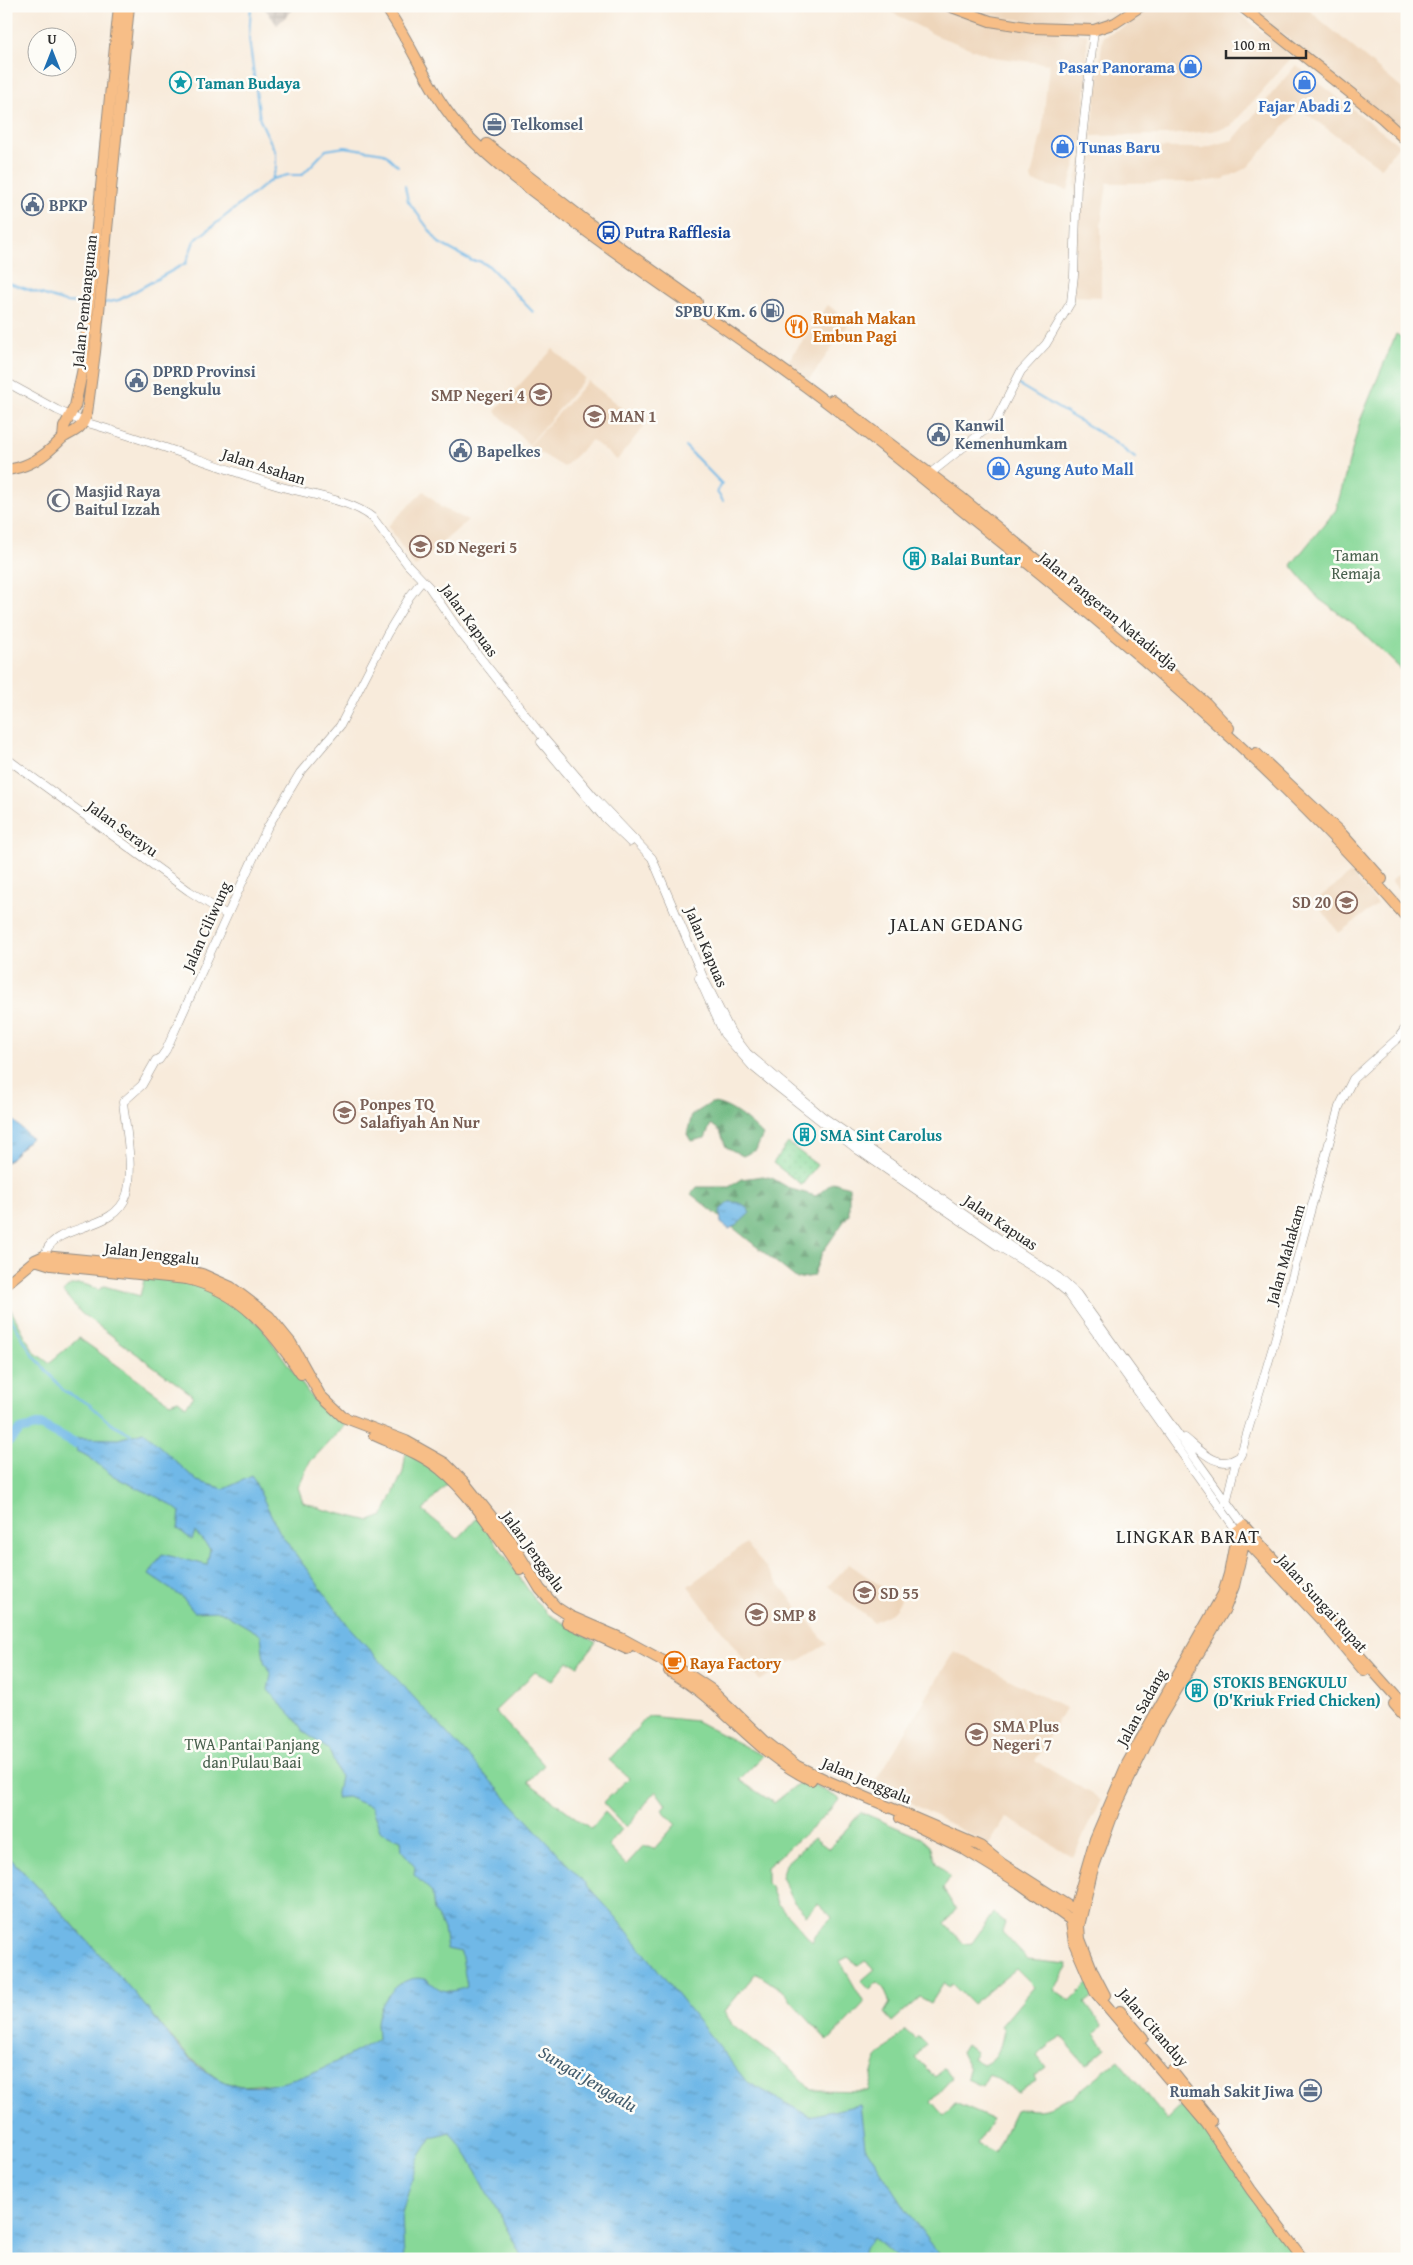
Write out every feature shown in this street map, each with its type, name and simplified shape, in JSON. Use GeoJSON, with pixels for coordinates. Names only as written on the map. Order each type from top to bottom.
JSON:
{"type":"FeatureCollection","features":[{"type":"Feature","properties":{"kind":"main road"},"geometry":{"type":"LineString","coordinates":[[385,6],[398,25],[439,100],[456,123],[518,180],[557,204]]}},
{"type":"Feature","properties":{"kind":"main road"},"geometry":{"type":"LineString","coordinates":[[392,6],[418,47],[437,85],[463,122],[557,204]]}},
{"type":"Feature","properties":{"kind":"main road"},"geometry":{"type":"LineString","coordinates":[[949,6],[990,21],[1033,28],[1094,30],[1116,23],[1141,6]]}},
{"type":"Feature","properties":{"kind":"main road"},"geometry":{"type":"LineString","coordinates":[[1241,6],[1382,118],[1407,141]]}},
{"type":"Feature","properties":{"kind":"main road","name":"Jalan Pembangunan"},"geometry":{"type":"LineString","coordinates":[[84,422],[95,352],[99,264],[123,10]]}},
{"type":"Feature","properties":{"kind":"main road","name":"Jalan Pangeran Natadirdja"},"geometry":{"type":"LineString","coordinates":[[557,204],[619,251],[788,366],[928,476],[1190,695],[1315,813],[1342,834],[1407,909]]}},
{"type":"Feature","properties":{"kind":"main road","name":"Jalan Pembangunan"},"geometry":{"type":"LineString","coordinates":[[63,438],[64,427],[75,406],[82,376],[99,264]]}},
{"type":"Feature","properties":{"kind":"main road"},"geometry":{"type":"LineString","coordinates":[[6,470],[25,466],[39,458],[63,438],[75,433],[84,422]]}},
{"type":"Feature","properties":{"kind":"main road","name":"Jalan Pangeran Natadirdja"},"geometry":{"type":"LineString","coordinates":[[1315,813],[1407,918]]}},
{"type":"Feature","properties":{"kind":"main road"},"geometry":{"type":"LineString","coordinates":[[6,1284],[17,1274],[41,1260]]}},
{"type":"Feature","properties":{"kind":"main road","name":"Jalan Jenggalu"},"geometry":{"type":"LineString","coordinates":[[41,1260],[186,1270],[216,1279],[247,1298],[278,1326],[291,1343],[319,1396],[342,1418],[406,1441],[445,1463],[464,1482],[511,1541],[537,1594],[562,1619],[620,1645],[677,1676],[705,1695],[760,1747],[796,1773],[928,1830],[962,1848],[1019,1883],[1075,1924]]}},
{"type":"Feature","properties":{"kind":"main road","name":"Jalan Sungai Rupat"},"geometry":{"type":"LineString","coordinates":[[1244,1532],[1407,1709]]}},
{"type":"Feature","properties":{"kind":"main road","name":"Jalan Sungai Rupat"},"geometry":{"type":"LineString","coordinates":[[1244,1532],[1323,1622],[1335,1639],[1407,1719]]}},
{"type":"Feature","properties":{"kind":"main road","name":"Jalan Citanduy"},"geometry":{"type":"LineString","coordinates":[[1244,1532],[1234,1586],[1228,1600],[1154,1728],[1106,1833],[1084,1898],[1077,1912],[1074,1943],[1088,1980],[1095,1992],[1206,2123],[1251,2190],[1303,2259]]}},
{"type":"Feature","properties":{"kind":"main road","name":"Jalan Sadang"},"geometry":{"type":"LineString","coordinates":[[1077,1912],[1094,1839],[1127,1764],[1223,1594],[1244,1532]]}},
{"type":"Feature","properties":{"kind":"main road","name":"Jalan Jenggalu"},"geometry":{"type":"LineString","coordinates":[[529,1577],[550,1601],[570,1616],[621,1638],[691,1676],[712,1690],[765,1741],[797,1766],[980,1846],[1001,1863],[1077,1912]]}},
{"type":"Feature","properties":{"kind":"main road","name":"Jalan Citanduy"},"geometry":{"type":"LineString","coordinates":[[1075,1924],[1093,1972],[1105,1994],[1200,2103],[1261,2194],[1311,2259]]}},
{"type":"Feature","properties":{"kind":"street"},"geometry":{"type":"LineString","coordinates":[[928,476],[995,422],[1021,371],[1046,344],[1068,308],[1074,286],[1076,196],[1094,30]]}},
{"type":"Feature","properties":{"kind":"street","name":"Jalan Asahan"},"geometry":{"type":"LineString","coordinates":[[6,382],[84,422],[270,484],[360,509],[373,518],[422,581]]}},
{"type":"Feature","properties":{"kind":"street","name":"Jalan Kapuas"},"geometry":{"type":"LineString","coordinates":[[422,581],[426,590],[472,655],[552,756],[649,861],[724,1034],[735,1047],[753,1066],[809,1114],[890,1167],[998,1246],[1049,1278],[1067,1292],[1244,1532]]}},
{"type":"Feature","properties":{"kind":"street","name":"Jalan Ciliwung"},"geometry":{"type":"LineString","coordinates":[[41,1260],[48,1248],[70,1231],[108,1220],[123,1203],[129,1181],[123,1102],[142,1085],[156,1060],[160,1060],[166,1050],[251,860],[280,805],[300,773],[340,726],[387,634],[410,596],[422,581]]}},
{"type":"Feature","properties":{"kind":"street","name":"Jalan Serayu"},"geometry":{"type":"LineString","coordinates":[[6,758],[188,891],[227,915]]}},
{"type":"Feature","properties":{"kind":"street","name":"Jalan Mahakam"},"geometry":{"type":"LineString","coordinates":[[1224,1505],[1234,1487],[1239,1456],[1274,1343],[1339,1107],[1353,1079],[1403,1036],[1407,1026]]}},
{"type":"Feature","properties":{"kind":"street","name":"Jalan Kapuas"},"geometry":{"type":"LineString","coordinates":[[1141,1390],[1175,1430],[1224,1505]]}},
{"type":"Feature","properties":{"kind":"street"},"geometry":{"type":"LineString","coordinates":[[1175,1430],[1213,1459],[1228,1462],[1239,1456]]}},
{"type":"Feature","properties":{"kind":"shaded area"},"geometry":{"type":"Polygon","coordinates":[[[263,6],[297,6],[277,25],[263,6]]]}},
{"type":"Feature","properties":{"kind":"shaded area"},"geometry":{"type":"Polygon","coordinates":[[[880,6],[952,6],[963,11],[1087,34],[1087,74],[1082,140],[1068,190],[1032,182],[1031,176],[1042,132],[1049,64],[993,57],[935,35],[880,6]]]}},
{"type":"Feature","properties":{"kind":"shaded area"},"geometry":{"type":"Polygon","coordinates":[[[958,6],[1132,6],[1107,22],[1052,23],[1004,18],[958,6]]]}},
{"type":"Feature","properties":{"kind":"shaded area","name":"Pasar Panorama"},"geometry":{"type":"Polygon","coordinates":[[[1152,6],[1231,6],[1292,57],[1231,126],[1212,131],[1166,135],[1091,136],[1103,36],[1127,25],[1152,6]]]}},
{"type":"Feature","properties":{"kind":"shaded area"},"geometry":{"type":"Polygon","coordinates":[[[1248,6],[1304,6],[1407,93],[1407,135],[1248,6]]]}},
{"type":"Feature","properties":{"kind":"shaded area"},"geometry":{"type":"Polygon","coordinates":[[[1296,65],[1399,145],[1381,168],[1300,109],[1248,167],[1224,179],[1202,182],[1107,183],[1101,225],[1101,297],[1071,296],[1075,184],[1085,147],[1202,148],[1233,140],[1296,65]]]}},
{"type":"Feature","properties":{"kind":"shaded area"},"geometry":{"type":"Polygon","coordinates":[[[828,305],[850,322],[809,380],[786,364],[828,305]]]}},
{"type":"Feature","properties":{"kind":"shaded area","name":"SMP Negeri 4"},"geometry":{"type":"Polygon","coordinates":[[[553,349],[585,378],[529,445],[495,411],[553,349]]]}},
{"type":"Feature","properties":{"kind":"shaded area","name":"MAN 1"},"geometry":{"type":"Polygon","coordinates":[[[588,381],[644,426],[617,460],[592,440],[564,467],[529,446],[588,381]]]}},
{"type":"Feature","properties":{"kind":"shaded area","name":"SD Negeri 5"},"geometry":{"type":"Polygon","coordinates":[[[424,491],[442,508],[468,520],[415,567],[388,526],[424,491]]]}},
{"type":"Feature","properties":{"kind":"shaded area"},"geometry":{"type":"Polygon","coordinates":[[[1407,867],[1407,899],[1391,881],[1407,867]]]}},
{"type":"Feature","properties":{"kind":"shaded area","name":"SD 20"},"geometry":{"type":"Polygon","coordinates":[[[1351,873],[1378,904],[1339,933],[1315,901],[1351,873]]]}},
{"type":"Feature","properties":{"kind":"shaded area","name":"SMP 8"},"geometry":{"type":"Polygon","coordinates":[[[746,1543],[827,1644],[800,1660],[787,1663],[760,1681],[688,1586],[746,1543]]]}},
{"type":"Feature","properties":{"kind":"shaded area","name":"SD 55"},"geometry":{"type":"Polygon","coordinates":[[[849,1564],[901,1600],[893,1612],[873,1622],[828,1586],[849,1564]]]}},
{"type":"Feature","properties":{"kind":"shaded area","name":"SMA Plus Negeri 7"},"geometry":{"type":"Polygon","coordinates":[[[954,1651],[1065,1708],[1035,1761],[1101,1799],[1073,1857],[1006,1817],[989,1845],[875,1783],[954,1651]]]}},
{"type":"Feature","properties":{"kind":"green space","name":"Taman Remaja"},"geometry":{"type":"Polygon","coordinates":[[[1396,334],[1407,341],[1407,675],[1354,624],[1319,599],[1291,565],[1336,510],[1360,421],[1396,334]]]}},
{"type":"Feature","properties":{"kind":"green space"},"geometry":{"type":"Polygon","coordinates":[[[711,1103],[725,1106],[732,1110],[746,1119],[763,1135],[756,1150],[743,1156],[726,1147],[720,1131],[711,1124],[705,1138],[691,1141],[687,1134],[692,1115],[711,1103]]]}},
{"type":"Feature","properties":{"kind":"green space"},"geometry":{"type":"Polygon","coordinates":[[[788,1143],[817,1165],[802,1185],[773,1163],[788,1143]]]}},
{"type":"Feature","properties":{"kind":"green space"},"geometry":{"type":"Polygon","coordinates":[[[763,1176],[772,1178],[791,1189],[816,1196],[833,1182],[849,1187],[849,1214],[822,1253],[813,1276],[797,1279],[691,1194],[697,1187],[729,1187],[741,1179],[763,1176]]]}},
{"type":"Feature","properties":{"kind":"green space","name":"TWA Pantai Panjang dan Pulau Baai"},"geometry":{"type":"Polygon","coordinates":[[[145,1276],[165,1278],[212,1289],[260,1325],[312,1398],[345,1425],[310,1462],[298,1487],[303,1502],[325,1510],[370,1521],[383,1516],[403,1472],[406,1452],[428,1464],[449,1481],[423,1511],[458,1539],[478,1517],[538,1604],[548,1614],[596,1642],[578,1666],[568,1661],[552,1681],[535,1672],[495,1711],[544,1765],[528,1782],[591,1829],[605,1812],[621,1829],[608,1846],[626,1865],[644,1845],[654,1849],[676,1824],[662,1810],[666,1805],[656,1791],[626,1827],[603,1803],[629,1778],[609,1760],[648,1716],[696,1721],[763,1756],[739,1780],[774,1803],[804,1779],[840,1799],[815,1825],[767,1867],[767,1883],[771,1887],[777,1903],[812,1942],[816,1934],[832,1917],[818,1904],[806,1915],[793,1901],[781,1877],[785,1864],[814,1838],[829,1849],[861,1812],[921,1838],[930,1846],[936,1862],[950,1877],[943,1889],[956,1909],[945,1924],[964,1944],[972,1943],[993,1913],[1005,1923],[1002,1932],[1028,1960],[1067,1964],[1068,1968],[1054,1990],[1070,2001],[1088,1983],[1095,1995],[1085,2003],[1102,2026],[1095,2034],[1106,2048],[1086,2065],[1061,2036],[1037,2056],[1046,2067],[1034,2076],[1036,2081],[1018,2092],[989,2074],[982,2086],[967,2079],[969,2069],[961,2052],[966,2044],[976,2052],[972,2058],[983,2065],[996,2055],[1004,2031],[1001,2026],[1034,1987],[1016,1969],[972,2004],[952,1984],[948,1987],[944,1983],[931,2003],[920,1997],[892,2022],[884,2013],[890,2003],[884,1989],[877,1982],[870,1990],[861,1981],[875,1969],[865,1961],[858,1966],[848,1957],[840,1961],[864,2003],[828,2041],[791,2001],[786,1993],[756,1973],[724,2012],[733,2025],[789,2067],[811,2090],[868,2091],[877,2058],[905,2030],[915,2039],[918,2036],[926,2044],[916,2058],[936,2078],[944,2068],[952,2078],[931,2101],[944,2116],[955,2103],[992,2119],[977,2144],[995,2153],[1016,2110],[1045,2109],[1072,2097],[1118,2060],[1167,2120],[1185,2103],[1298,2259],[399,2259],[270,2084],[241,2086],[220,2081],[188,2056],[68,1919],[6,1854],[6,1301],[34,1352],[49,1363],[79,1338],[170,1403],[178,1400],[186,1406],[194,1396],[81,1313],[63,1292],[71,1285],[80,1284],[99,1290],[104,1286],[140,1296],[145,1276]]]}},
{"type":"Feature","properties":{"kind":"water"},"geometry":{"type":"Polygon","coordinates":[[[6,1113],[31,1138],[6,1163],[6,1113]]]}},
{"type":"Feature","properties":{"kind":"water"},"geometry":{"type":"Polygon","coordinates":[[[729,1202],[742,1204],[750,1213],[737,1225],[729,1229],[721,1223],[720,1210],[729,1202]]]}},
{"type":"Feature","properties":{"kind":"water","name":"Sungai Jenggalu"},"geometry":{"type":"Polygon","coordinates":[[[144,1432],[197,1481],[224,1489],[252,1476],[280,1533],[350,1628],[616,1917],[746,2081],[809,2116],[860,2105],[865,2146],[908,2213],[943,2259],[898,2259],[873,2237],[863,2250],[864,2259],[523,2259],[469,2158],[451,2132],[432,2137],[418,2159],[402,2213],[404,2259],[6,2259],[6,1854],[121,1978],[188,2057],[212,2076],[233,2085],[258,2086],[294,2079],[330,2065],[378,2039],[377,2023],[382,2006],[393,1990],[408,1980],[416,1978],[425,1979],[439,1989],[447,1991],[455,1991],[467,1987],[461,1952],[447,1949],[444,1929],[434,1911],[432,1892],[414,1875],[415,1866],[402,1851],[401,1840],[381,1832],[371,1807],[347,1797],[336,1798],[340,1777],[329,1750],[304,1732],[294,1718],[268,1690],[271,1675],[264,1661],[261,1635],[220,1611],[194,1612],[182,1597],[149,1575],[162,1554],[207,1565],[210,1549],[195,1532],[192,1540],[178,1529],[180,1512],[164,1501],[112,1475],[92,1459],[77,1451],[75,1443],[77,1438],[118,1439],[144,1432]]]}},
{"type":"Feature","properties":{"kind":"waterway"},"geometry":{"type":"LineString","coordinates":[[104,303],[119,300],[186,263],[194,241],[272,179],[276,168],[276,153],[260,120],[249,38],[251,6]]}},
{"type":"Feature","properties":{"kind":"waterway"},"geometry":{"type":"LineString","coordinates":[[272,179],[288,175],[302,175],[326,150],[345,147],[384,153],[398,166]]}},
{"type":"Feature","properties":{"kind":"waterway"},"geometry":{"type":"LineString","coordinates":[[405,186],[408,201],[439,243],[472,261],[479,261],[489,266],[533,312]]}},
{"type":"Feature","properties":{"kind":"waterway"},"geometry":{"type":"LineString","coordinates":[[6,282],[65,302],[81,303]]}},
{"type":"Feature","properties":{"kind":"waterway"},"geometry":{"type":"LineString","coordinates":[[1019,385],[1110,439],[1135,458]]}},
{"type":"Feature","properties":{"kind":"waterway"},"geometry":{"type":"LineString","coordinates":[[686,447],[722,484],[717,492],[723,501]]}},
{"type":"Feature","properties":{"kind":"waterway"},"geometry":{"type":"LineString","coordinates":[[6,1310],[32,1354],[64,1391],[89,1404],[109,1422],[131,1434]]}},
{"type":"Feature","properties":{"kind":"waterway"},"geometry":{"type":"LineString","coordinates":[[6,1444],[20,1430],[40,1425],[75,1443]]}},
{"type":"Feature","properties":{"kind":"place","name":"Pasar Panorama"},"geometry":{"type":"Point","coordinates":[1191,67]}},
{"type":"Feature","properties":{"kind":"place","name":"Fajar Abadi 2"},"geometry":{"type":"Point","coordinates":[1305,82]}},
{"type":"Feature","properties":{"kind":"place","name":"Taman Budaya"},"geometry":{"type":"Point","coordinates":[180,83]}},
{"type":"Feature","properties":{"kind":"place","name":"Telkomsel"},"geometry":{"type":"Point","coordinates":[495,124]}},
{"type":"Feature","properties":{"kind":"place","name":"Tunas Baru"},"geometry":{"type":"Point","coordinates":[1063,147]}},
{"type":"Feature","properties":{"kind":"place","name":"BPKP"},"geometry":{"type":"Point","coordinates":[33,205]}},
{"type":"Feature","properties":{"kind":"place","name":"Putra Rafflesia"},"geometry":{"type":"Point","coordinates":[609,232]}},
{"type":"Feature","properties":{"kind":"place","name":"SPBU Km. 6"},"geometry":{"type":"Point","coordinates":[773,311]}},
{"type":"Feature","properties":{"kind":"place","name":"Rumah Makan Embun Pagi"},"geometry":{"type":"Point","coordinates":[797,327]}},
{"type":"Feature","properties":{"kind":"place","name":"DPRD Provinsi Bengkulu"},"geometry":{"type":"Point","coordinates":[137,380]}},
{"type":"Feature","properties":{"kind":"place","name":"SMP Negeri 4"},"geometry":{"type":"Point","coordinates":[541,395]}},
{"type":"Feature","properties":{"kind":"place","name":"MAN 1"},"geometry":{"type":"Point","coordinates":[594,416]}},
{"type":"Feature","properties":{"kind":"place","name":"Kanwil Kemenhumkam"},"geometry":{"type":"Point","coordinates":[939,434]}},
{"type":"Feature","properties":{"kind":"place","name":"Bapelkes"},"geometry":{"type":"Point","coordinates":[461,451]}},
{"type":"Feature","properties":{"kind":"place","name":"Agung Auto Mall"},"geometry":{"type":"Point","coordinates":[999,469]}},
{"type":"Feature","properties":{"kind":"place","name":"Masjid Raya Baitul Izzah"},"geometry":{"type":"Point","coordinates":[59,500]}},
{"type":"Feature","properties":{"kind":"place","name":"SD Negeri 5"},"geometry":{"type":"Point","coordinates":[420,547]}},
{"type":"Feature","properties":{"kind":"place","name":"Balai Buntar"},"geometry":{"type":"Point","coordinates":[915,559]}},
{"type":"Feature","properties":{"kind":"place","name":"SD 20"},"geometry":{"type":"Point","coordinates":[1347,902]}},
{"type":"Feature","properties":{"kind":"place","name":"Ponpes TQ Salafiyah An Nur"},"geometry":{"type":"Point","coordinates":[344,1113]}},
{"type":"Feature","properties":{"kind":"place","name":"SMA Sint Carolus"},"geometry":{"type":"Point","coordinates":[804,1135]}},
{"type":"Feature","properties":{"kind":"place","name":"SD 55"},"geometry":{"type":"Point","coordinates":[864,1593]}},
{"type":"Feature","properties":{"kind":"place","name":"SMP 8"},"geometry":{"type":"Point","coordinates":[757,1615]}},
{"type":"Feature","properties":{"kind":"place","name":"Raya Factory"},"geometry":{"type":"Point","coordinates":[674,1663]}},
{"type":"Feature","properties":{"kind":"place","name":"STOKIS BENGKULU (D'Kriuk Fried Chicken)"},"geometry":{"type":"Point","coordinates":[1197,1691]}},
{"type":"Feature","properties":{"kind":"place","name":"SMA Plus Negeri 7"},"geometry":{"type":"Point","coordinates":[977,1735]}},
{"type":"Feature","properties":{"kind":"place","name":"Rumah Sakit Jiwa"},"geometry":{"type":"Point","coordinates":[1310,2091]}},
{"type":"Feature","properties":{"kind":"district","name":"JALAN GEDANG"},"geometry":{"type":"Point","coordinates":[957,924]}},
{"type":"Feature","properties":{"kind":"district","name":"LINGKAR BARAT"},"geometry":{"type":"Point","coordinates":[1188,1536]}}]}
